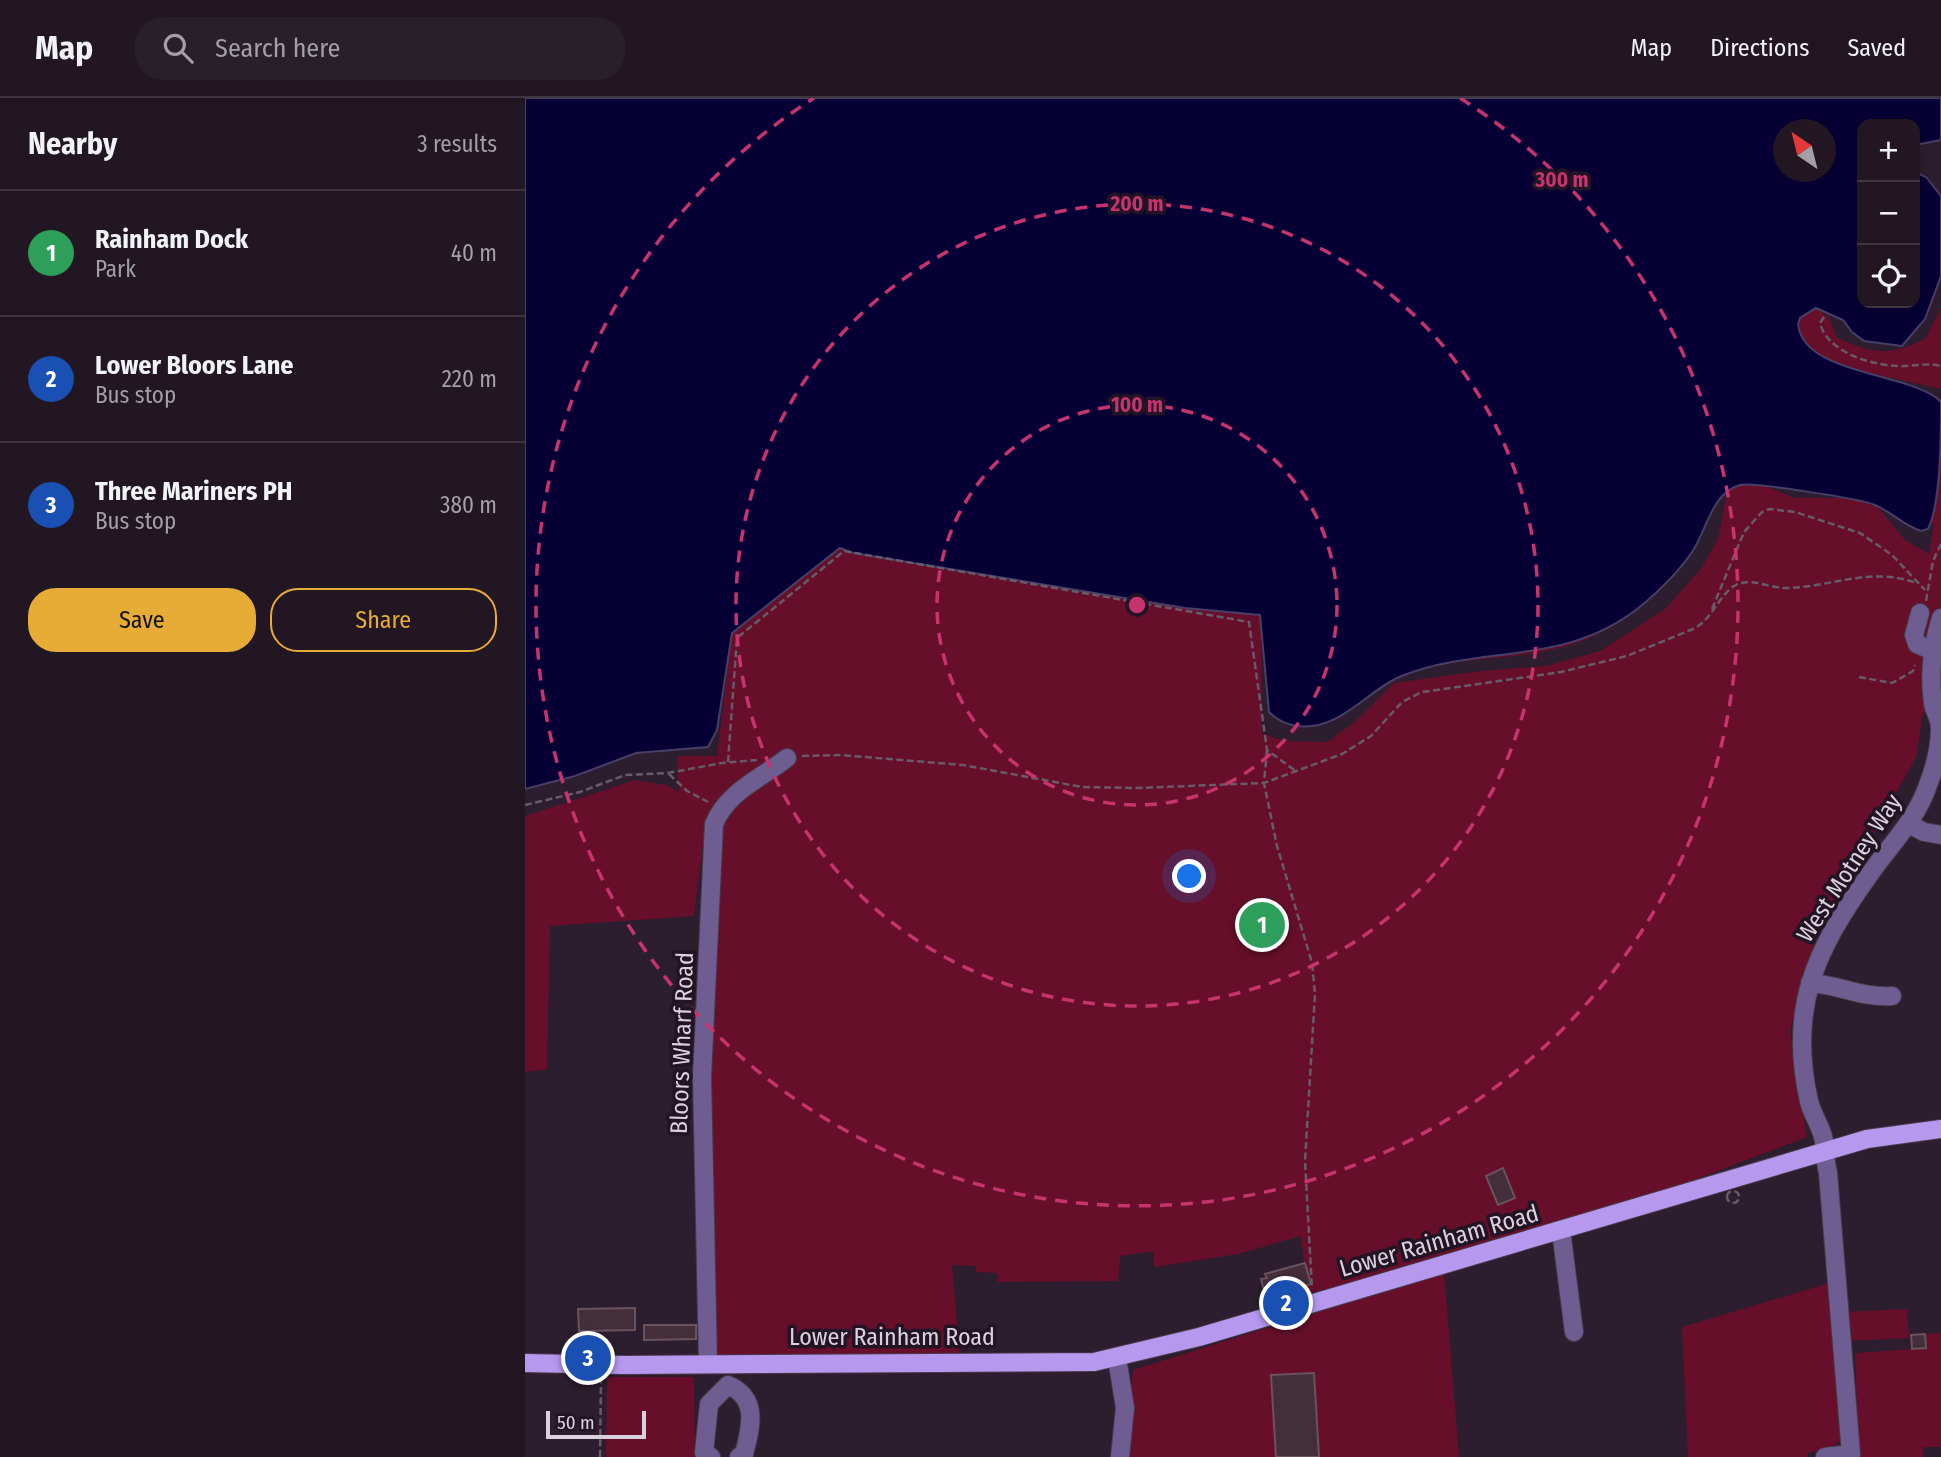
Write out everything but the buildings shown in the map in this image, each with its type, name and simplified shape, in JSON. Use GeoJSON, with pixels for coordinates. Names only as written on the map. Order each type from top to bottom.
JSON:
{"type":"FeatureCollection","features":[{"type":"Feature","properties":{"kind":"main road","name":"Lower Rainham Road"},"geometry":{"type":"LineString","coordinates":[[525,1363],[601,1365],[1094,1362],[1117,1358],[1314,1302],[1867,1139],[1941,1129]]}},
{"type":"Feature","properties":{"kind":"street"},"geometry":{"type":"LineString","coordinates":[[1920,613],[1914,635],[1925,648],[1941,618]]}},
{"type":"Feature","properties":{"kind":"street","name":"West Motney Way"},"geometry":{"type":"LineString","coordinates":[[1825,1457],[1851,1454],[1828,1172],[1823,1153],[1824,1143],[1809,1102],[1803,1047],[1804,1007],[1826,939],[1884,854],[1909,824],[1927,790],[1939,748],[1940,730],[1925,648]]}},
{"type":"Feature","properties":{"kind":"street"},"geometry":{"type":"LineString","coordinates":[[721,808],[742,788],[787,758]]}},
{"type":"Feature","properties":{"kind":"street","name":"Bloors Wharf Road"},"geometry":{"type":"LineString","coordinates":[[721,808],[714,824],[702,1076],[716,1364],[728,1385]]}},
{"type":"Feature","properties":{"kind":"street"},"geometry":{"type":"LineString","coordinates":[[1909,824],[1924,832],[1941,835]]}},
{"type":"Feature","properties":{"kind":"street"},"geometry":{"type":"LineString","coordinates":[[1810,983],[1846,988],[1866,998],[1892,996]]}},
{"type":"Feature","properties":{"kind":"street"},"geometry":{"type":"LineString","coordinates":[[1561,1230],[1574,1332]]}},
{"type":"Feature","properties":{"kind":"street"},"geometry":{"type":"LineString","coordinates":[[1117,1358],[1125,1408],[1120,1457]]}},
{"type":"Feature","properties":{"kind":"street"},"geometry":{"type":"LineString","coordinates":[[711,1457],[705,1452],[709,1404],[728,1385],[741,1391],[750,1403],[751,1425],[744,1454],[739,1457]]}},
{"type":"Feature","properties":{"kind":"path"},"geometry":{"type":"LineString","coordinates":[[1824,317],[1820,323],[1827,339],[1835,346],[1862,358],[1897,366],[1941,366]]}},
{"type":"Feature","properties":{"kind":"path"},"geometry":{"type":"LineString","coordinates":[[1711,613],[1744,532],[1762,512],[1770,509],[1795,512],[1860,533],[1892,555],[1925,590],[1941,544]]}},
{"type":"Feature","properties":{"kind":"path"},"geometry":{"type":"LineString","coordinates":[[728,762],[737,638],[844,551],[1249,622],[1267,750],[1264,783],[1276,846],[1313,963],[1315,994],[1305,1161],[1307,1240],[1314,1302]]}},
{"type":"Feature","properties":{"kind":"path"},"geometry":{"type":"LineString","coordinates":[[525,805],[580,792],[625,775],[668,774],[728,762],[840,755],[963,765],[1082,786],[1137,788],[1264,783],[1342,754],[1371,736],[1402,702],[1422,692],[1561,672],[1627,656],[1703,624],[1736,585],[1753,582],[1788,589],[1835,580],[1886,575],[1916,583]]}},
{"type":"Feature","properties":{"kind":"path"},"geometry":{"type":"LineString","coordinates":[[1859,677],[1892,683],[1913,671],[1925,648]]}},
{"type":"Feature","properties":{"kind":"path"},"geometry":{"type":"LineString","coordinates":[[1267,750],[1297,772]]}},
{"type":"Feature","properties":{"kind":"path"},"geometry":{"type":"LineString","coordinates":[[668,774],[687,791],[721,808]]}},
{"type":"Feature","properties":{"kind":"path"},"geometry":{"type":"LineString","coordinates":[[600,1457],[601,1365]]}},
{"type":"Feature","properties":{"kind":"shaded area"},"geometry":{"type":"Polygon","coordinates":[[[525,98],[1096,98],[1286,223],[1773,130],[1773,182],[1836,182],[1836,119],[1831,119],[1941,98],[1941,140],[1920,144],[1920,119],[1857,119],[1857,308],[1920,308],[1920,174],[1926,177],[1941,196],[1941,276],[1932,306],[1902,346],[1864,341],[1852,332],[1843,320],[1819,310],[1830,319],[1836,337],[1871,350],[1891,351],[1926,338],[1941,307],[1941,389],[1860,371],[1924,391],[1941,402],[1941,707],[1923,713],[1916,757],[1817,934],[1790,1030],[1807,1137],[1668,1190],[1370,1281],[1307,1293],[1301,1236],[1238,1254],[1154,1267],[1154,1251],[1120,1256],[1118,1281],[998,1282],[998,1273],[976,1272],[976,1266],[952,1265],[960,1357],[698,1361],[703,844],[694,916],[550,926],[547,1069],[525,1072],[525,816],[635,780],[666,785],[679,792],[677,756],[717,756],[728,669],[717,730],[708,747],[636,753],[575,776],[525,789],[525,98]],[[1763,485],[1795,498],[1854,498],[1763,485]],[[1727,493],[1721,498],[1690,557],[1661,589],[1613,626],[1565,647],[1450,663],[1405,675],[1325,723],[1294,726],[1278,720],[1269,712],[1261,629],[1262,733],[1283,741],[1327,742],[1356,721],[1394,683],[1481,671],[1546,666],[1600,651],[1665,609],[1701,569],[1718,539],[1727,493]],[[1876,505],[1905,540],[1929,554],[1934,523],[1921,531],[1876,505]],[[1503,1169],[1486,1176],[1498,1205],[1515,1198],[1503,1169]]]}},
{"type":"Feature","properties":{"kind":"shaded area"},"geometry":{"type":"Polygon","coordinates":[[[525,98],[1941,98],[1941,140],[1920,144],[1920,119],[1857,119],[1857,308],[1920,308],[1920,174],[1926,177],[1941,196],[1941,276],[1925,319],[1902,346],[1864,341],[1852,332],[1843,320],[1816,308],[1800,318],[1798,324],[1804,341],[1819,354],[1838,364],[1908,384],[1941,402],[1938,486],[1928,529],[1915,529],[1866,502],[1785,488],[1740,485],[1730,489],[1716,504],[1697,544],[1675,574],[1641,606],[1612,625],[1584,638],[1554,646],[1465,660],[1404,675],[1381,687],[1337,718],[1312,726],[1294,726],[1269,712],[1260,615],[1185,608],[853,553],[840,548],[732,633],[717,730],[708,747],[636,753],[575,776],[525,789],[525,98]]]}},
{"type":"Feature","properties":{"kind":"shaded area"},"geometry":{"type":"Polygon","coordinates":[[[1444,1272],[1459,1457],[1312,1457],[1313,1373],[1271,1375],[1276,1457],[1125,1457],[1133,1370],[1444,1272]]]}},
{"type":"Feature","properties":{"kind":"shaded area"},"geometry":{"type":"Polygon","coordinates":[[[1830,1283],[1845,1437],[1833,1447],[1808,1453],[1808,1457],[1688,1457],[1682,1327],[1830,1283]]]}},
{"type":"Feature","properties":{"kind":"shaded area"},"geometry":{"type":"Polygon","coordinates":[[[1907,1309],[1909,1338],[1846,1341],[1843,1312],[1907,1309]]]}},
{"type":"Feature","properties":{"kind":"shaded area"},"geometry":{"type":"Polygon","coordinates":[[[1941,1333],[1941,1447],[1923,1447],[1923,1457],[1859,1457],[1855,1353],[1926,1348],[1925,1334],[1941,1333]]]}},
{"type":"Feature","properties":{"kind":"shaded area"},"geometry":{"type":"Polygon","coordinates":[[[607,1377],[694,1377],[695,1457],[606,1457],[607,1377]]]}},
{"type":"Feature","properties":{"kind":"place","name":"Rainham Dock"},"geometry":{"type":"Point","coordinates":[1262,925]}},
{"type":"Feature","properties":{"kind":"place","name":"Lower Bloors Lane"},"geometry":{"type":"Point","coordinates":[1286,1303]}},
{"type":"Feature","properties":{"kind":"place","name":"Three Mariners PH"},"geometry":{"type":"Point","coordinates":[588,1358]}}]}
